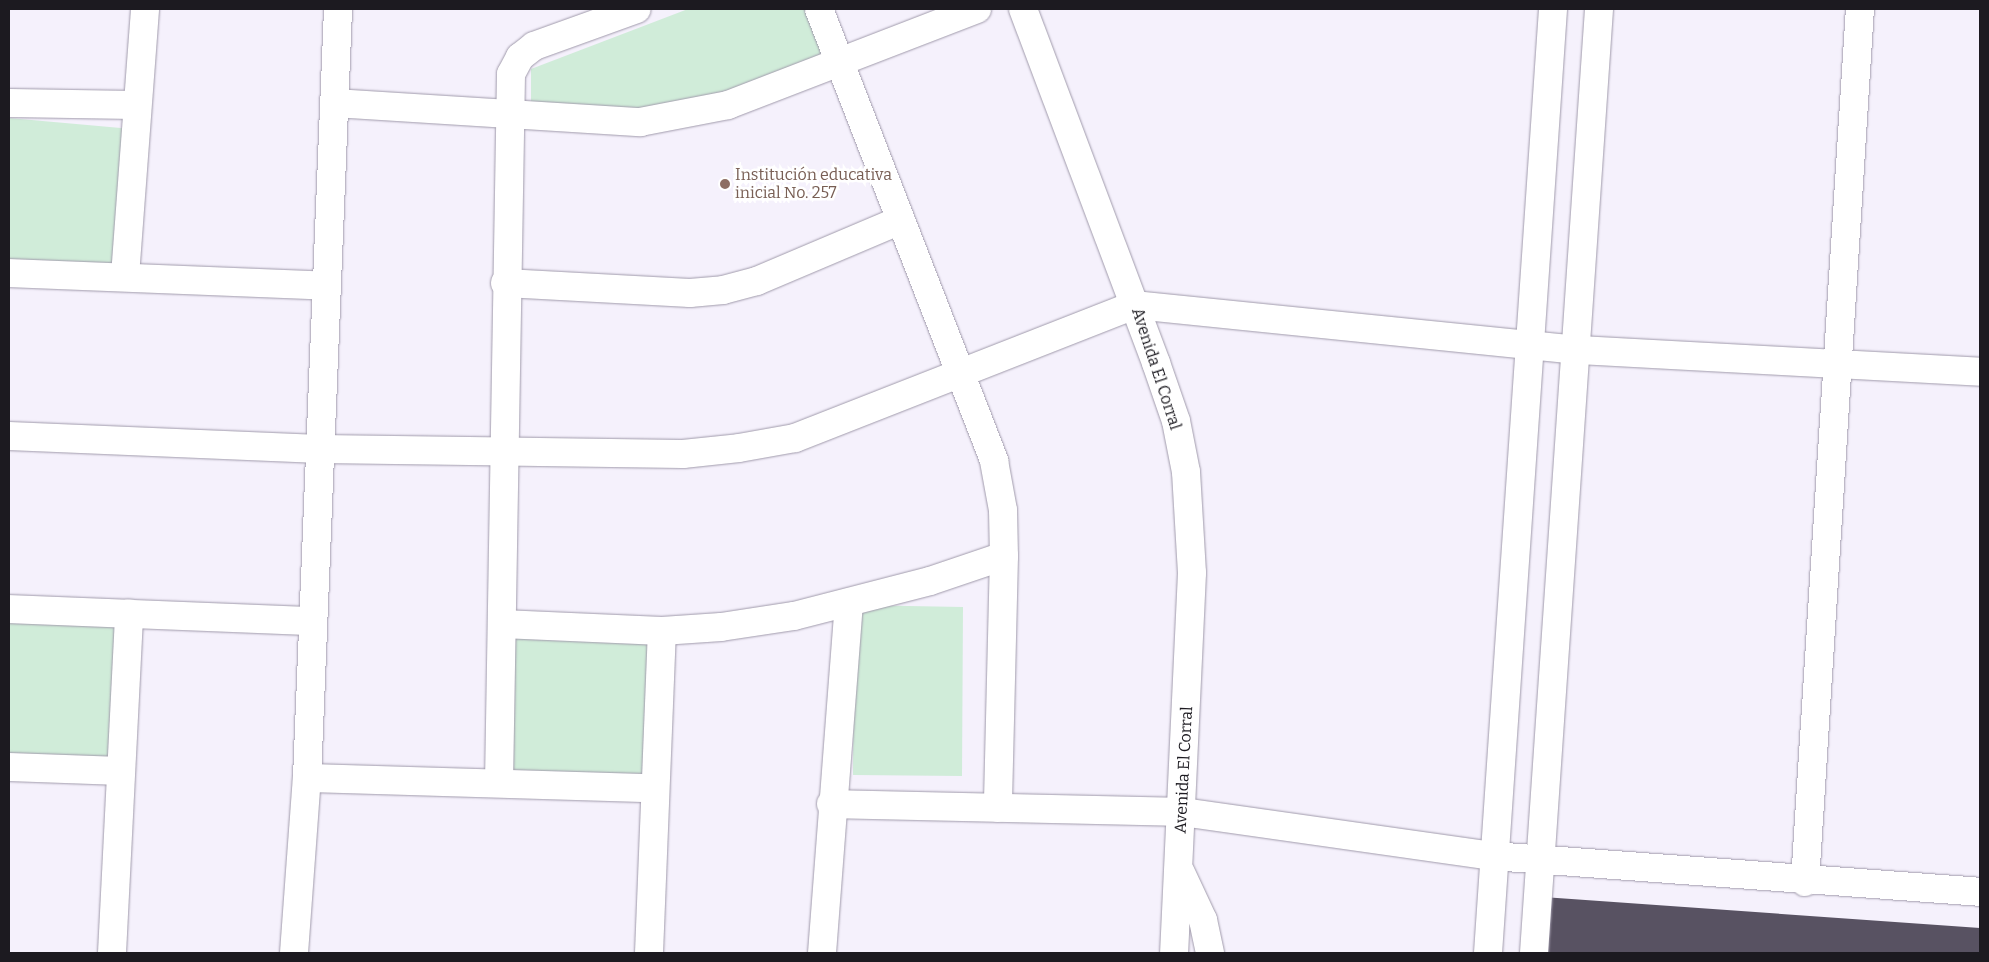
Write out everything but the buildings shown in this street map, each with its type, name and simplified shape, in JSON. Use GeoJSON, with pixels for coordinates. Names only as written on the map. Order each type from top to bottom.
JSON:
{"type":"FeatureCollection","features":[{"type":"Feature","properties":{"kind":"street"},"geometry":{"type":"LineString","coordinates":[[125,276],[136,105],[145,9]]}},
{"type":"Feature","properties":{"kind":"street"},"geometry":{"type":"LineString","coordinates":[[294,953],[307,778],[338,9]]}},
{"type":"Feature","properties":{"kind":"street"},"geometry":{"type":"LineString","coordinates":[[499,783],[505,451],[505,283],[513,113],[511,74],[520,57],[556,36],[638,9]]}},
{"type":"Feature","properties":{"kind":"street"},"geometry":{"type":"LineString","coordinates":[[819,9],[842,64],[994,461],[1003,510],[1004,556],[998,808]]}},
{"type":"Feature","properties":{"kind":"street"},"geometry":{"type":"LineString","coordinates":[[334,103],[640,122],[728,105],[842,64],[977,9]]}},
{"type":"Feature","properties":{"kind":"street","name":"Avenida El Corral"},"geometry":{"type":"LineString","coordinates":[[1023,9],[1135,305],[1176,421],[1186,472],[1192,573],[1183,812],[1174,953]]}},
{"type":"Feature","properties":{"kind":"street"},"geometry":{"type":"LineString","coordinates":[[1488,953],[1492,856],[1533,346],[1553,9]]}},
{"type":"Feature","properties":{"kind":"street"},"geometry":{"type":"LineString","coordinates":[[1534,953],[1539,860],[1579,350],[1599,9]]}},
{"type":"Feature","properties":{"kind":"street"},"geometry":{"type":"LineString","coordinates":[[1805,882],[1860,9]]}},
{"type":"Feature","properties":{"kind":"street"},"geometry":{"type":"LineString","coordinates":[[9,103],[136,105]]}},
{"type":"Feature","properties":{"kind":"street"},"geometry":{"type":"LineString","coordinates":[[505,283],[690,293],[723,290],[757,281],[901,220]]}},
{"type":"Feature","properties":{"kind":"street"},"geometry":{"type":"LineString","coordinates":[[9,273],[125,276],[327,286]]}},
{"type":"Feature","properties":{"kind":"street"},"geometry":{"type":"LineString","coordinates":[[9,436],[320,449],[683,454],[739,448],[794,438],[1135,305],[1579,350],[1980,372]]}},
{"type":"Feature","properties":{"kind":"street"},"geometry":{"type":"LineString","coordinates":[[502,624],[662,631],[794,616],[849,603],[1004,556]]}},
{"type":"Feature","properties":{"kind":"street"},"geometry":{"type":"LineString","coordinates":[[822,953],[831,804],[849,603]]}},
{"type":"Feature","properties":{"kind":"street"},"geometry":{"type":"LineString","coordinates":[[9,609],[314,621]]}},
{"type":"Feature","properties":{"kind":"street"},"geometry":{"type":"LineString","coordinates":[[112,953],[129,614]]}},
{"type":"Feature","properties":{"kind":"street"},"geometry":{"type":"LineString","coordinates":[[649,953],[654,788],[662,631]]}},
{"type":"Feature","properties":{"kind":"street"},"geometry":{"type":"LineString","coordinates":[[9,767],[121,771]]}},
{"type":"Feature","properties":{"kind":"street"},"geometry":{"type":"LineString","coordinates":[[307,778],[654,788]]}},
{"type":"Feature","properties":{"kind":"street"},"geometry":{"type":"LineString","coordinates":[[831,804],[1183,812],[1492,856],[1805,882],[1980,892]]}},
{"type":"Feature","properties":{"kind":"street","name":"Avenida El Corral"},"geometry":{"type":"LineString","coordinates":[[1179,869],[1203,920],[1210,953]]}},
{"type":"Feature","properties":{"kind":"green space"},"geometry":{"type":"Polygon","coordinates":[[[688,9],[805,9],[825,59],[723,97],[637,115],[531,106],[531,69],[688,9]]]}},
{"type":"Feature","properties":{"kind":"green space"},"geometry":{"type":"Polygon","coordinates":[[[9,118],[132,129],[130,271],[9,266],[9,118]]]}},
{"type":"Feature","properties":{"kind":"green space"},"geometry":{"type":"Polygon","coordinates":[[[854,605],[963,607],[962,776],[853,775],[854,605]]]}},
{"type":"Feature","properties":{"kind":"green space"},"geometry":{"type":"Polygon","coordinates":[[[9,618],[119,623],[112,759],[9,755],[9,618]]]}},
{"type":"Feature","properties":{"kind":"green space"},"geometry":{"type":"Polygon","coordinates":[[[510,633],[655,641],[648,780],[507,775],[510,633]]]}},
{"type":"Feature","properties":{"kind":"place","name":"Institución educativa inicial No. 257"},"geometry":{"type":"Point","coordinates":[725,184]}}]}
